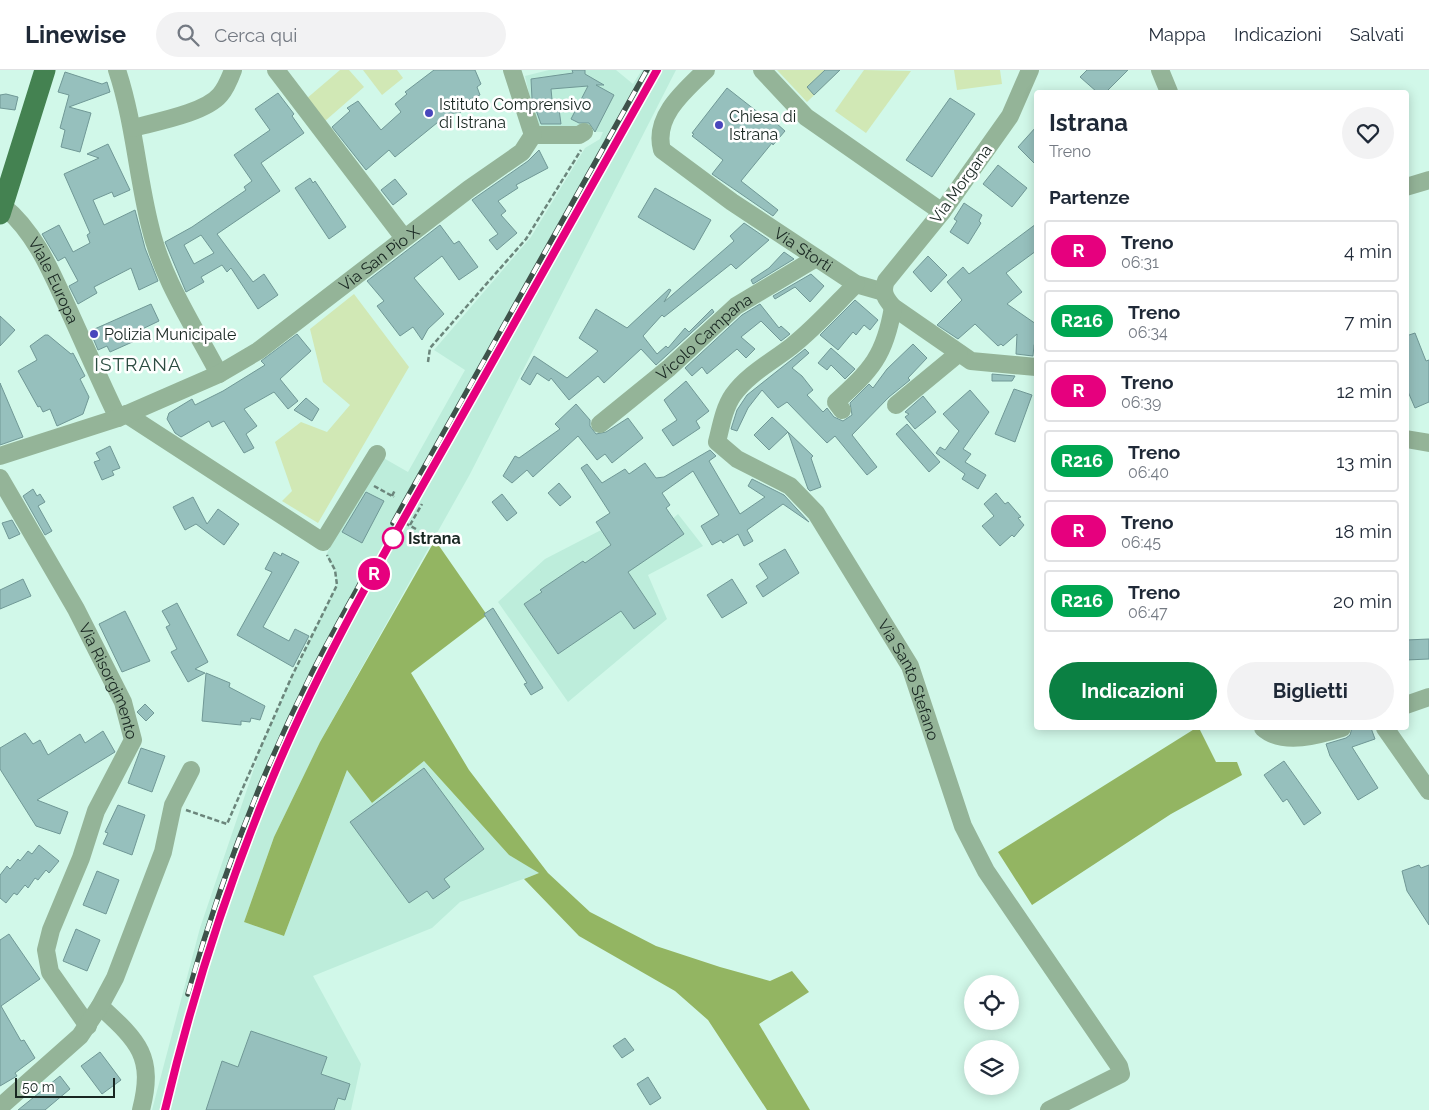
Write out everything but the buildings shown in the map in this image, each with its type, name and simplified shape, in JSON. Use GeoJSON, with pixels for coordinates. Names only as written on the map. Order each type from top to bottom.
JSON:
{"type":"FeatureCollection","features":[{"type":"Feature","properties":{"kind":"main road"},"geometry":{"type":"LineString","coordinates":[[2,210],[45,70]]}},
{"type":"Feature","properties":{"kind":"street"},"geometry":{"type":"LineString","coordinates":[[117,70],[133,128],[150,227],[168,279],[219,374]]}},
{"type":"Feature","properties":{"kind":"street"},"geometry":{"type":"LineString","coordinates":[[133,128],[178,117],[220,96],[233,70]]}},
{"type":"Feature","properties":{"kind":"street"},"geometry":{"type":"LineString","coordinates":[[276,70],[404,238]]}},
{"type":"Feature","properties":{"kind":"street"},"geometry":{"type":"LineString","coordinates":[[512,70],[533,135],[579,135],[583,141]]}},
{"type":"Feature","properties":{"kind":"street","name":"Via Storti"},"geometry":{"type":"LineString","coordinates":[[706,70],[677,97],[660,129],[662,150],[732,202],[816,258],[856,284],[888,300],[971,361],[1034,368]]}},
{"type":"Feature","properties":{"kind":"street"},"geometry":{"type":"LineString","coordinates":[[762,70],[806,117],[942,212]]}},
{"type":"Feature","properties":{"kind":"street","name":"Via Morgana"},"geometry":{"type":"LineString","coordinates":[[842,410],[836,402],[865,376],[878,356],[888,335],[886,281],[942,212],[1010,116],[1030,70]]}},
{"type":"Feature","properties":{"kind":"street"},"geometry":{"type":"LineString","coordinates":[[1160,70],[1167,90]]}},
{"type":"Feature","properties":{"kind":"street","name":"Via San Pio X"},"geometry":{"type":"LineString","coordinates":[[0,456],[122,416],[219,374],[258,351],[469,189],[522,152],[533,135]]}},
{"type":"Feature","properties":{"kind":"street"},"geometry":{"type":"LineString","coordinates":[[1409,186],[1429,180]]}},
{"type":"Feature","properties":{"kind":"street","name":"Viale Europa"},"geometry":{"type":"LineString","coordinates":[[2,210],[12,213],[33,240],[122,416]]}},
{"type":"Feature","properties":{"kind":"street","name":"Vicolo Campana"},"geometry":{"type":"LineString","coordinates":[[600,424],[669,368],[736,306],[816,258]]}},
{"type":"Feature","properties":{"kind":"street","name":"Via Santo Stefano"},"geometry":{"type":"LineString","coordinates":[[856,284],[814,326],[760,369],[733,395],[723,418],[718,442],[737,459],[790,486],[816,513],[910,666],[963,826],[986,871],[1119,1066],[1121,1074],[1049,1110]]}},
{"type":"Feature","properties":{"kind":"street"},"geometry":{"type":"LineString","coordinates":[[896,405],[959,353]]}},
{"type":"Feature","properties":{"kind":"street"},"geometry":{"type":"LineString","coordinates":[[122,416],[323,542],[377,454]]}},
{"type":"Feature","properties":{"kind":"street"},"geometry":{"type":"LineString","coordinates":[[1409,440],[1429,443]]}},
{"type":"Feature","properties":{"kind":"street","name":"Via Risorgimento"},"geometry":{"type":"LineString","coordinates":[[0,478],[80,618],[123,702],[133,740],[96,811],[80,858],[51,930],[46,950],[50,972],[88,1026]]}},
{"type":"Feature","properties":{"kind":"street"},"geometry":{"type":"LineString","coordinates":[[1409,704],[1429,697]]}},
{"type":"Feature","properties":{"kind":"street"},"geometry":{"type":"LineString","coordinates":[[1266,730],[1274,735],[1291,737],[1321,735],[1336,730]]}},
{"type":"Feature","properties":{"kind":"street"},"geometry":{"type":"LineString","coordinates":[[1386,730],[1429,791]]}},
{"type":"Feature","properties":{"kind":"street"},"geometry":{"type":"LineString","coordinates":[[0,1107],[80,1036],[100,1006],[115,978],[163,852],[172,805],[191,770]]}},
{"type":"Feature","properties":{"kind":"street"},"geometry":{"type":"LineString","coordinates":[[100,1006],[120,1023],[139,1049],[148,1070],[142,1110]]}},
{"type":"Feature","properties":{"kind":"path"},"geometry":{"type":"LineString","coordinates":[[428,362],[430,348],[526,239],[583,141]]}},
{"type":"Feature","properties":{"kind":"path"},"geometry":{"type":"LineString","coordinates":[[362,479],[393,496],[395,490]]}},
{"type":"Feature","properties":{"kind":"path"},"geometry":{"type":"LineString","coordinates":[[410,525],[422,504]]}},
{"type":"Feature","properties":{"kind":"path"},"geometry":{"type":"LineString","coordinates":[[405,522],[416,529]]}},
{"type":"Feature","properties":{"kind":"path"},"geometry":{"type":"LineString","coordinates":[[172,805],[227,824],[292,676],[337,585],[336,570],[326,555],[323,542]]}},
{"type":"Feature","properties":{"kind":"shaded area"},"geometry":{"type":"Polygon","coordinates":[[[340,70],[349,70],[364,87],[325,121],[306,99],[340,70]]]}},
{"type":"Feature","properties":{"kind":"shaded area"},"geometry":{"type":"Polygon","coordinates":[[[363,70],[397,70],[403,78],[382,95],[363,70]]]}},
{"type":"Feature","properties":{"kind":"shaded area"},"geometry":{"type":"Polygon","coordinates":[[[549,70],[616,70],[633,84],[642,70],[676,70],[470,474],[320,742],[274,837],[244,922],[284,936],[347,770],[372,803],[424,761],[509,855],[540,873],[460,902],[432,928],[313,976],[361,1064],[351,1110],[152,1110],[200,928],[261,748],[292,676],[337,585],[335,570],[326,555],[380,456],[408,472],[465,370],[434,350],[531,237],[585,148],[600,139],[603,132],[537,129],[525,76],[549,70]]]}},
{"type":"Feature","properties":{"kind":"shaded area"},"geometry":{"type":"Polygon","coordinates":[[[777,70],[840,70],[807,102],[777,70]]]}},
{"type":"Feature","properties":{"kind":"shaded area"},"geometry":{"type":"Polygon","coordinates":[[[864,70],[911,71],[866,133],[835,111],[864,70]]]}},
{"type":"Feature","properties":{"kind":"shaded area"},"geometry":{"type":"Polygon","coordinates":[[[954,70],[1000,70],[1002,84],[957,90],[954,70]]]}},
{"type":"Feature","properties":{"kind":"shaded area"},"geometry":{"type":"Polygon","coordinates":[[[354,294],[409,367],[318,523],[282,501],[292,491],[275,442],[301,422],[327,432],[350,405],[323,382],[310,329],[354,294]]]}},
{"type":"Feature","properties":{"kind":"shaded area"},"geometry":{"type":"Polygon","coordinates":[[[678,514],[703,546],[648,575],[667,619],[568,702],[498,602],[545,559],[605,528],[659,531],[678,514]]]}},
{"type":"Feature","properties":{"kind":"green space"},"geometry":{"type":"Polygon","coordinates":[[[435,540],[487,615],[411,673],[469,770],[548,873],[590,912],[656,946],[720,967],[770,981],[792,971],[809,992],[759,1024],[810,1110],[767,1110],[708,1020],[675,991],[579,936],[524,879],[539,873],[509,855],[424,761],[372,803],[347,770],[284,936],[244,922],[274,837],[320,742],[435,540]]]}},
{"type":"Feature","properties":{"kind":"green space"},"geometry":{"type":"Polygon","coordinates":[[[1193,730],[1200,730],[1216,762],[1237,762],[1242,775],[1171,814],[1032,905],[998,852],[1193,730]]]}},
{"type":"Feature","properties":{"kind":"railway"},"geometry":{"type":"LineString","coordinates":[[393,523],[647,70]]}},
{"type":"Feature","properties":{"kind":"railway"},"geometry":{"type":"LineString","coordinates":[[165,1110],[199,984],[225,901],[290,737],[331,653],[375,571],[657,70]]}},
{"type":"Feature","properties":{"kind":"railway"},"geometry":{"type":"LineString","coordinates":[[188,994],[227,871],[275,751],[312,673],[372,562]]}},
{"type":"Feature","properties":{"kind":"train","name":"R"},"geometry":{"type":"LineString","coordinates":[[165,1110],[199,984],[226,898],[272,779],[306,702],[393,539],[657,70]]}},
{"type":"Feature","properties":{"kind":"place","name":"Istituto Comprensivo di Istrana"},"geometry":{"type":"Point","coordinates":[429,113]}},
{"type":"Feature","properties":{"kind":"place","name":"Chiesa di Istrana"},"geometry":{"type":"Point","coordinates":[719,125]}},
{"type":"Feature","properties":{"kind":"place","name":"Polizia Municipale"},"geometry":{"type":"Point","coordinates":[94,334]}},
{"type":"Feature","properties":{"kind":"place","name":"Istrana"},"geometry":{"type":"Point","coordinates":[393,538]}},
{"type":"Feature","properties":{"kind":"district","name":"ISTRANA"},"geometry":{"type":"Point","coordinates":[138,364]}}]}
